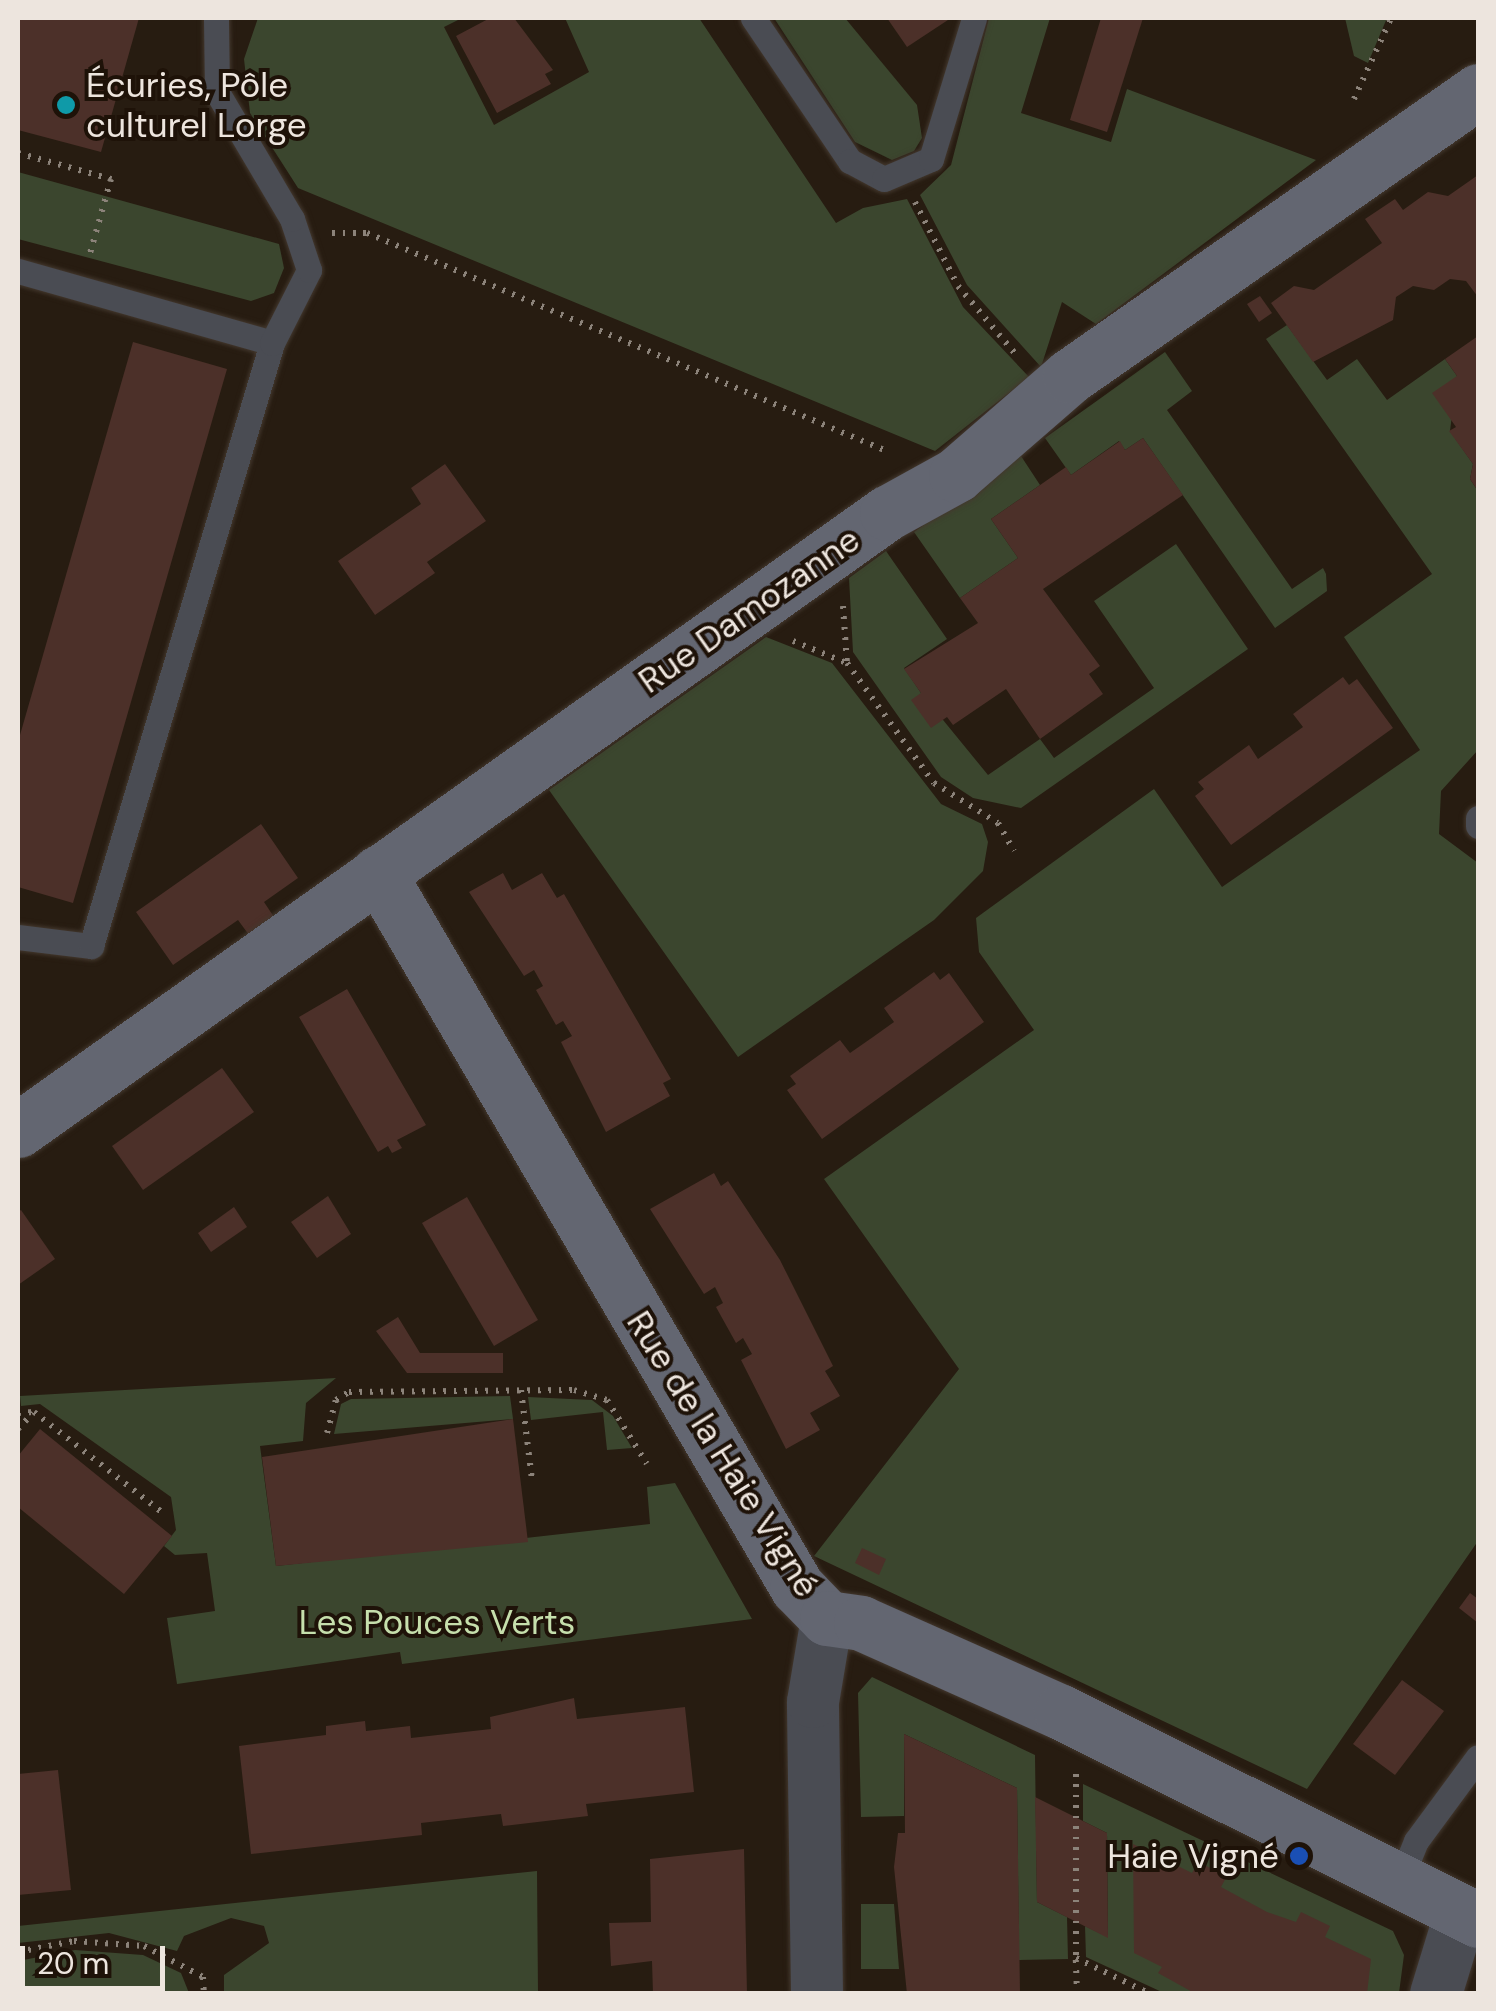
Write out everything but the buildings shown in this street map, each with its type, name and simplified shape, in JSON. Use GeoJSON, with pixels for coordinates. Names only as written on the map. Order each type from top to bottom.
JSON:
{"type":"FeatureCollection","features":[{"type":"Feature","properties":{"kind":"street","name":"Rue Damozanne"},"geometry":{"type":"LineString","coordinates":[[18,1130],[886,512],[956,476],[1081,368],[1478,92]]}},
{"type":"Feature","properties":{"kind":"street","name":"Rue de la Haie Vigné"},"geometry":{"type":"LineString","coordinates":[[378,873],[797,1587],[827,1618],[862,1623],[1061,1712],[1401,1878],[1470,1916]]}},
{"type":"Feature","properties":{"kind":"street"},"geometry":{"type":"LineString","coordinates":[[816,1994],[813,1702],[827,1618]]}},
{"type":"Feature","properties":{"kind":"street"},"geometry":{"type":"LineString","coordinates":[[1436,1994],[1470,1916]]}},
{"type":"Feature","properties":{"kind":"lane"},"geometry":{"type":"LineString","coordinates":[[18,936],[91,946],[272,343],[309,270],[302,246],[217,92],[216,18]]}},
{"type":"Feature","properties":{"kind":"lane"},"geometry":{"type":"LineString","coordinates":[[754,18],[850,161],[884,179],[924,166],[939,145],[974,18]]}},
{"type":"Feature","properties":{"kind":"lane"},"geometry":{"type":"LineString","coordinates":[[18,271],[272,343]]}},
{"type":"Feature","properties":{"kind":"lane"},"geometry":{"type":"LineString","coordinates":[[1478,818],[1478,826]]}},
{"type":"Feature","properties":{"kind":"lane"},"geometry":{"type":"LineString","coordinates":[[1401,1878],[1416,1841],[1478,1757]]}},
{"type":"Feature","properties":{"kind":"path"},"geometry":{"type":"LineString","coordinates":[[1354,99],[1391,18]]}},
{"type":"Feature","properties":{"kind":"path"},"geometry":{"type":"LineString","coordinates":[[18,153],[111,179],[88,258]]}},
{"type":"Feature","properties":{"kind":"path"},"geometry":{"type":"LineString","coordinates":[[907,172],[958,286],[1033,370]]}},
{"type":"Feature","properties":{"kind":"path"},"geometry":{"type":"LineString","coordinates":[[302,246],[341,228],[367,232],[906,459]]}},
{"type":"Feature","properties":{"kind":"path"},"geometry":{"type":"LineString","coordinates":[[843,596],[847,663]]}},
{"type":"Feature","properties":{"kind":"path"},"geometry":{"type":"LineString","coordinates":[[784,637],[847,663],[934,783],[998,823],[1014,851]]}},
{"type":"Feature","properties":{"kind":"path"},"geometry":{"type":"LineString","coordinates":[[521,1390],[532,1479]]}},
{"type":"Feature","properties":{"kind":"path"},"geometry":{"type":"LineString","coordinates":[[327,1433],[336,1400],[348,1392],[574,1390],[607,1400],[647,1464]]}},
{"type":"Feature","properties":{"kind":"path"},"geometry":{"type":"LineString","coordinates":[[18,1412],[34,1412],[163,1514]]}},
{"type":"Feature","properties":{"kind":"path"},"geometry":{"type":"LineString","coordinates":[[18,1430],[34,1412]]}},
{"type":"Feature","properties":{"kind":"path"},"geometry":{"type":"LineString","coordinates":[[1076,1780],[1076,1994]]}},
{"type":"Feature","properties":{"kind":"path"},"geometry":{"type":"LineString","coordinates":[[18,1952],[74,1941],[144,1946],[189,1965],[204,1977],[204,1994]]}},
{"type":"Feature","properties":{"kind":"path"},"geometry":{"type":"LineString","coordinates":[[1076,1958],[1150,1994]]}},
{"type":"Feature","properties":{"kind":"green space"},"geometry":{"type":"Polygon","coordinates":[[[258,18],[462,18],[444,27],[494,125],[589,72],[565,18],[699,18],[836,223],[863,208],[907,199],[963,307],[1029,377],[935,451],[298,188],[250,113],[244,59],[258,18]]]}},
{"type":"Feature","properties":{"kind":"green space"},"geometry":{"type":"Polygon","coordinates":[[[774,18],[845,18],[917,105],[922,138],[914,151],[892,160],[855,142],[774,18]]]}},
{"type":"Feature","properties":{"kind":"green space"},"geometry":{"type":"Polygon","coordinates":[[[989,18],[1050,18],[1021,113],[1111,142],[1127,89],[1316,160],[1096,324],[1062,302],[1041,367],[967,285],[920,195],[951,165],[989,18]]]}},
{"type":"Feature","properties":{"kind":"green space"},"geometry":{"type":"Polygon","coordinates":[[[1345,18],[1387,18],[1368,63],[1354,56],[1345,18]]]}},
{"type":"Feature","properties":{"kind":"green space"},"geometry":{"type":"Polygon","coordinates":[[[18,172],[279,244],[284,268],[274,293],[251,301],[18,239],[18,172]]]}},
{"type":"Feature","properties":{"kind":"green space"},"geometry":{"type":"Polygon","coordinates":[[[1287,325],[1327,380],[1357,359],[1387,400],[1445,359],[1457,376],[1450,431],[1473,464],[1470,479],[1478,491],[1478,750],[1441,791],[1439,834],[1478,863],[1478,1541],[1307,1789],[814,1556],[959,1369],[824,1179],[1034,1030],[979,952],[976,918],[1154,789],[1222,887],[1420,750],[1344,637],[1432,574],[1266,339],[1287,325]]]}},
{"type":"Feature","properties":{"kind":"green space"},"geometry":{"type":"Polygon","coordinates":[[[1165,352],[1192,391],[1167,410],[1292,589],[1323,568],[1326,574],[1327,591],[1275,628],[1143,438],[1125,450],[1119,441],[1071,475],[1045,438],[1165,352]]]}},
{"type":"Feature","properties":{"kind":"green space"},"geometry":{"type":"Polygon","coordinates":[[[1021,456],[1040,485],[991,519],[1018,558],[960,598],[914,532],[1021,456]]]}},
{"type":"Feature","properties":{"kind":"green space"},"geometry":{"type":"Polygon","coordinates":[[[1176,544],[1248,649],[1021,808],[973,798],[941,777],[853,652],[849,578],[886,551],[947,639],[904,668],[921,693],[988,775],[1040,739],[1054,758],[1154,688],[1094,601],[1176,544]]]}},
{"type":"Feature","properties":{"kind":"green space"},"geometry":{"type":"Polygon","coordinates":[[[766,637],[832,663],[941,804],[982,824],[988,842],[983,871],[934,920],[738,1057],[549,790],[766,637]]]}},
{"type":"Feature","properties":{"kind":"green space","name":"Les Pouces Verts"},"geometry":{"type":"Polygon","coordinates":[[[336,1378],[306,1403],[303,1441],[260,1446],[276,1566],[650,1524],[647,1487],[675,1483],[752,1619],[402,1664],[400,1652],[177,1684],[167,1618],[215,1611],[207,1553],[175,1555],[164,1546],[176,1530],[171,1497],[40,1404],[21,1406],[20,1396],[336,1378]]]}},
{"type":"Feature","properties":{"kind":"green space"},"geometry":{"type":"Polygon","coordinates":[[[510,1396],[513,1419],[334,1434],[341,1404],[351,1399],[510,1396]]]}},
{"type":"Feature","properties":{"kind":"green space"},"geometry":{"type":"Polygon","coordinates":[[[528,1397],[592,1400],[613,1416],[632,1448],[607,1450],[603,1412],[531,1420],[528,1397]]]}},
{"type":"Feature","properties":{"kind":"green space"},"geometry":{"type":"Polygon","coordinates":[[[872,1677],[1035,1755],[1037,1902],[1067,1917],[1068,1959],[1019,1960],[1017,1788],[904,1734],[904,1816],[861,1817],[858,1693],[872,1677]]]}},
{"type":"Feature","properties":{"kind":"green space"},"geometry":{"type":"Polygon","coordinates":[[[1083,1784],[1393,1931],[1404,1955],[1399,1993],[1164,1993],[1086,1957],[1085,1926],[1108,1937],[1107,1833],[1083,1821],[1083,1784]]]}},
{"type":"Feature","properties":{"kind":"green space"},"geometry":{"type":"Polygon","coordinates":[[[537,1871],[538,1993],[224,1993],[224,1975],[269,1943],[264,1926],[231,1918],[184,1936],[177,1951],[109,1933],[18,1943],[18,1926],[537,1871]]]}},
{"type":"Feature","properties":{"kind":"green space"},"geometry":{"type":"Polygon","coordinates":[[[861,1904],[894,1904],[899,1969],[861,1969],[861,1904]]]}},
{"type":"Feature","properties":{"kind":"green space"},"geometry":{"type":"Polygon","coordinates":[[[75,1950],[143,1955],[181,1973],[189,1993],[18,1993],[18,1961],[75,1950]]]}},
{"type":"Feature","properties":{"kind":"place","name":"Écuries, Pôle culturel Lorge"},"geometry":{"type":"Point","coordinates":[66,105]}},
{"type":"Feature","properties":{"kind":"place","name":"Haie Vigné"},"geometry":{"type":"Point","coordinates":[1299,1856]}}]}
